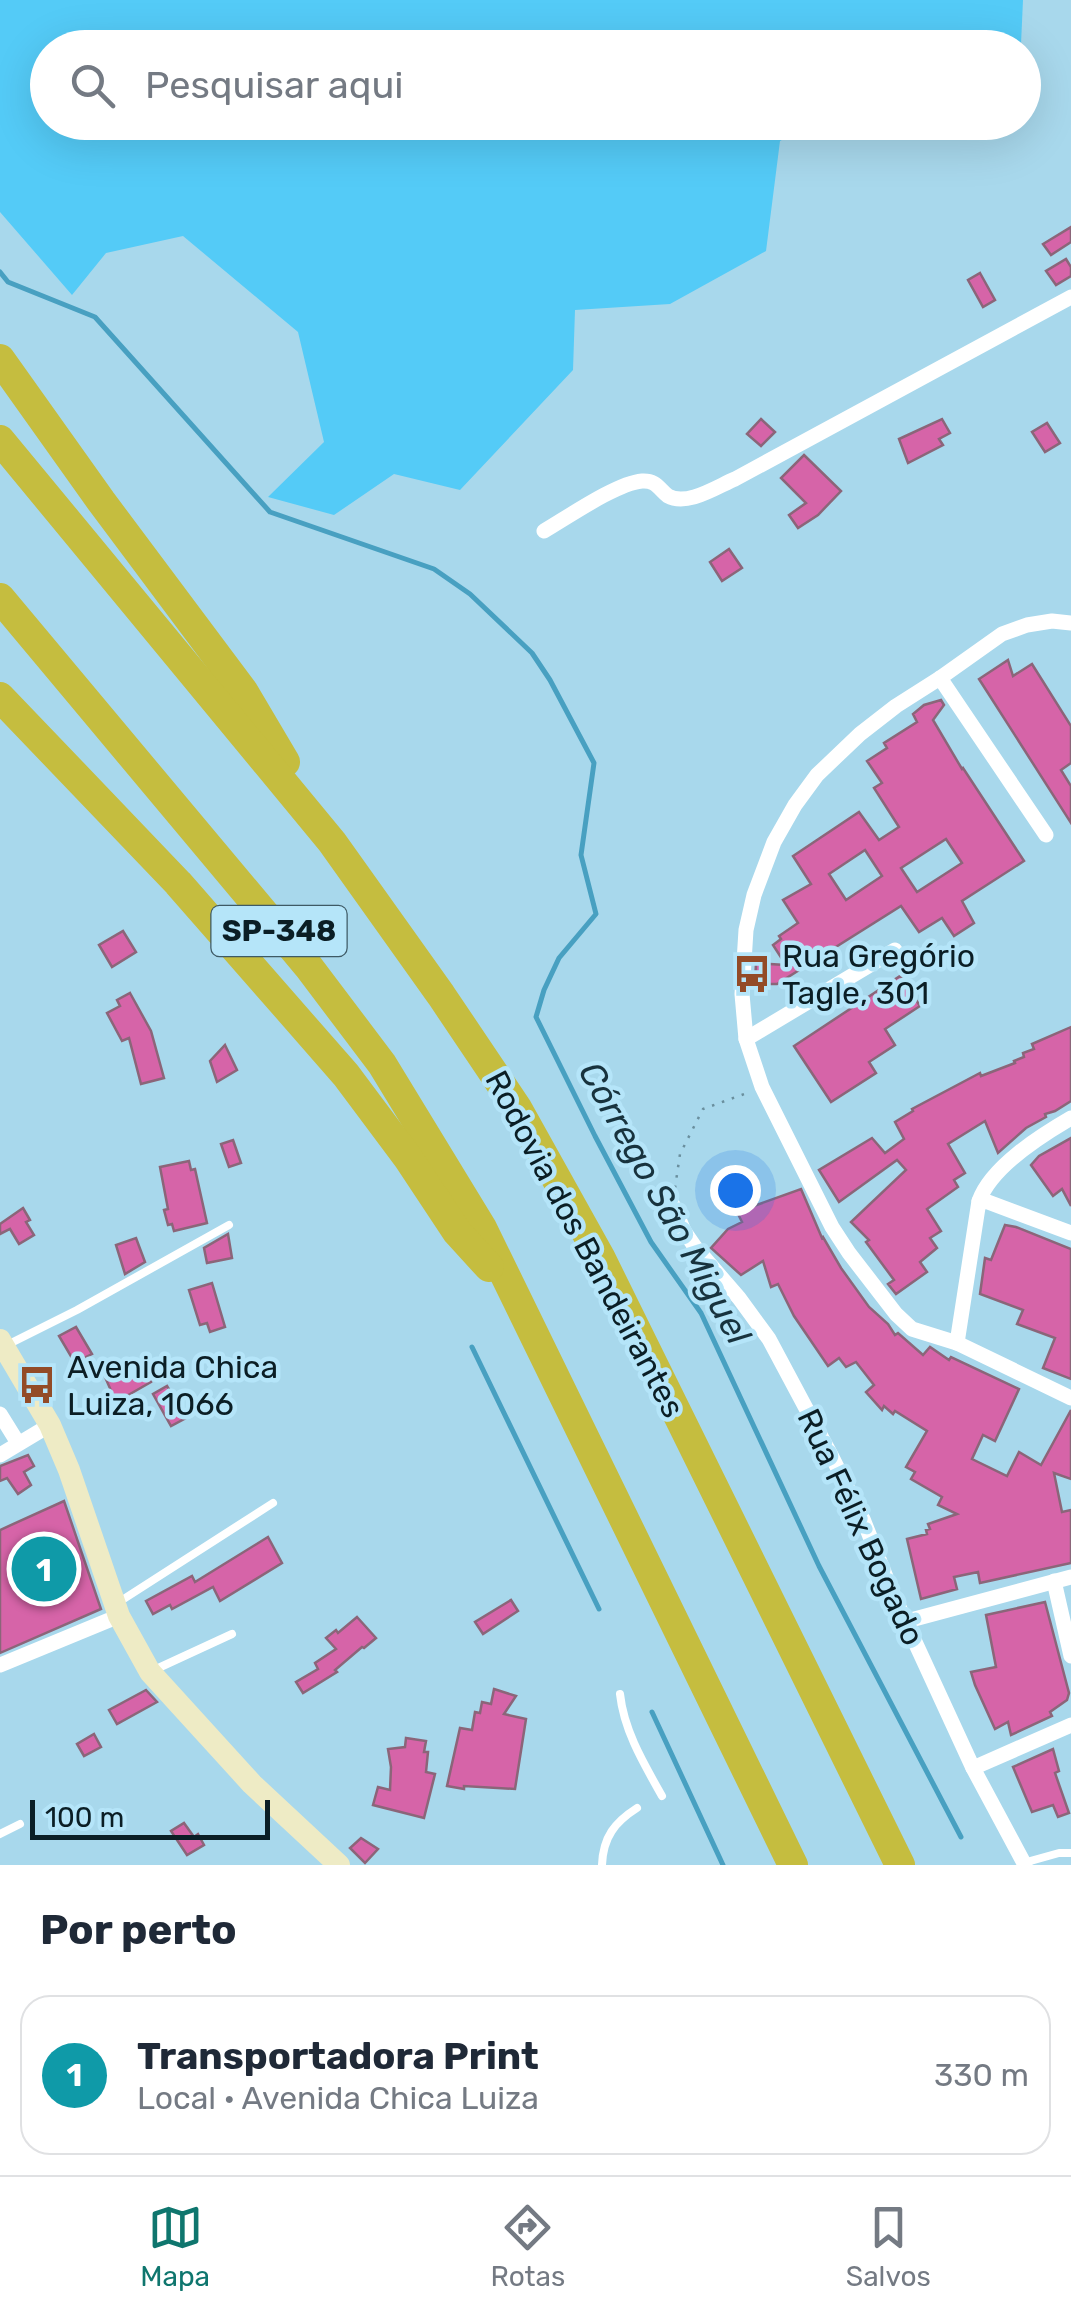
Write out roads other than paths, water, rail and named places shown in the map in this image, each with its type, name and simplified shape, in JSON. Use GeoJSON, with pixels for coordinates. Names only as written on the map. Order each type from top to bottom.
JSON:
{"type":"FeatureCollection","features":[{"type":"Feature","properties":{"kind":"highway"},"geometry":{"type":"LineString","coordinates":[[0,359],[243,691],[332,842]]}},
{"type":"Feature","properties":{"kind":"highway","name":"Rodovia dos Bandeirantes"},"geometry":{"type":"LineString","coordinates":[[0,440],[332,842],[441,995],[526,1124],[600,1256],[900,1865]]}},
{"type":"Feature","properties":{"kind":"highway","name":"SP-348"},"geometry":{"type":"LineString","coordinates":[[0,598],[308,966],[382,1064],[482,1228],[793,1865]]}},
{"type":"Feature","properties":{"kind":"highway"},"geometry":{"type":"LineString","coordinates":[[0,697],[246,958],[346,1076],[457,1232],[515,1296]]}},
{"type":"Feature","properties":{"kind":"main road"},"geometry":{"type":"LineString","coordinates":[[2,1344],[50,1425],[117,1610],[150,1672],[252,1784],[339,1865]]}},
{"type":"Feature","properties":{"kind":"street"},"geometry":{"type":"LineString","coordinates":[[544,531],[629,484],[646,480],[681,500],[735,479],[1071,296]]}},
{"type":"Feature","properties":{"kind":"street"},"geometry":{"type":"LineString","coordinates":[[1071,623],[1052,621],[1002,634],[896,706],[817,775],[774,842],[754,895],[746,930],[742,994],[746,1038],[762,1087],[832,1227],[896,1314],[912,1330],[957,1343],[1071,1398]]}},
{"type":"Feature","properties":{"kind":"street"},"geometry":{"type":"LineString","coordinates":[[940,678],[1046,835]]}},
{"type":"Feature","properties":{"kind":"street"},"geometry":{"type":"LineString","coordinates":[[746,1038],[895,950]]}},
{"type":"Feature","properties":{"kind":"street"},"geometry":{"type":"LineString","coordinates":[[957,1343],[983,1189],[1026,1148],[1071,1118]]}},
{"type":"Feature","properties":{"kind":"street"},"geometry":{"type":"LineString","coordinates":[[979,1202],[1071,1233]]}},
{"type":"Feature","properties":{"kind":"street","name":"Rua Félix Bogado"},"geometry":{"type":"LineString","coordinates":[[673,1204],[695,1248],[769,1339],[844,1480],[974,1768],[1024,1864]]}},
{"type":"Feature","properties":{"kind":"street"},"geometry":{"type":"LineString","coordinates":[[0,1414],[18,1444]]}},
{"type":"Feature","properties":{"kind":"street"},"geometry":{"type":"LineString","coordinates":[[0,1455],[50,1425]]}},
{"type":"Feature","properties":{"kind":"street"},"geometry":{"type":"LineString","coordinates":[[906,1620],[1071,1577]]}},
{"type":"Feature","properties":{"kind":"street"},"geometry":{"type":"LineString","coordinates":[[1054,1581],[1071,1656]]}},
{"type":"Feature","properties":{"kind":"street"},"geometry":{"type":"LineString","coordinates":[[0,1665],[117,1610]]}},
{"type":"Feature","properties":{"kind":"street"},"geometry":{"type":"LineString","coordinates":[[974,1768],[1071,1725]]}},
{"type":"Feature","properties":{"kind":"lane"},"geometry":{"type":"LineString","coordinates":[[2,1344],[77,1310],[229,1226]]}},
{"type":"Feature","properties":{"kind":"lane"},"geometry":{"type":"LineString","coordinates":[[117,1610],[273,1504]]}},
{"type":"Feature","properties":{"kind":"lane"},"geometry":{"type":"LineString","coordinates":[[150,1672],[232,1634]]}},
{"type":"Feature","properties":{"kind":"lane"},"geometry":{"type":"LineString","coordinates":[[620,1694],[622,1712],[637,1750],[662,1796]]}},
{"type":"Feature","properties":{"kind":"lane"},"geometry":{"type":"LineString","coordinates":[[602,1865],[607,1836],[619,1820],[638,1808]]}},
{"type":"Feature","properties":{"kind":"lane"},"geometry":{"type":"LineString","coordinates":[[0,1834],[20,1824]]}},
{"type":"Feature","properties":{"kind":"lane"},"geometry":{"type":"LineString","coordinates":[[1024,1864],[1071,1853]]}},
{"type":"Feature","properties":{"kind":"waterway","name":"Córrego São Miguel"},"geometry":{"type":"LineString","coordinates":[[0,272],[8,282],[95,317],[270,512],[434,569],[470,594],[532,653],[550,680],[594,763],[581,855],[596,914],[559,958],[536,1017],[651,1242],[701,1313],[819,1566],[961,1837]]}},
{"type":"Feature","properties":{"kind":"waterway"},"geometry":{"type":"LineString","coordinates":[[472,1347],[599,1609]]}},
{"type":"Feature","properties":{"kind":"waterway"},"geometry":{"type":"LineString","coordinates":[[652,1712],[723,1865]]}},
{"type":"Feature","properties":{"kind":"place","name":"Rua Gregório Tagle, 301"},"geometry":{"type":"Point","coordinates":[752,974]}},
{"type":"Feature","properties":{"kind":"place","name":"Avenida Chica Luiza, 1066"},"geometry":{"type":"Point","coordinates":[37,1385]}},
{"type":"Feature","properties":{"kind":"place","name":"Transportadora Print"},"geometry":{"type":"Point","coordinates":[44,1569]}}]}
